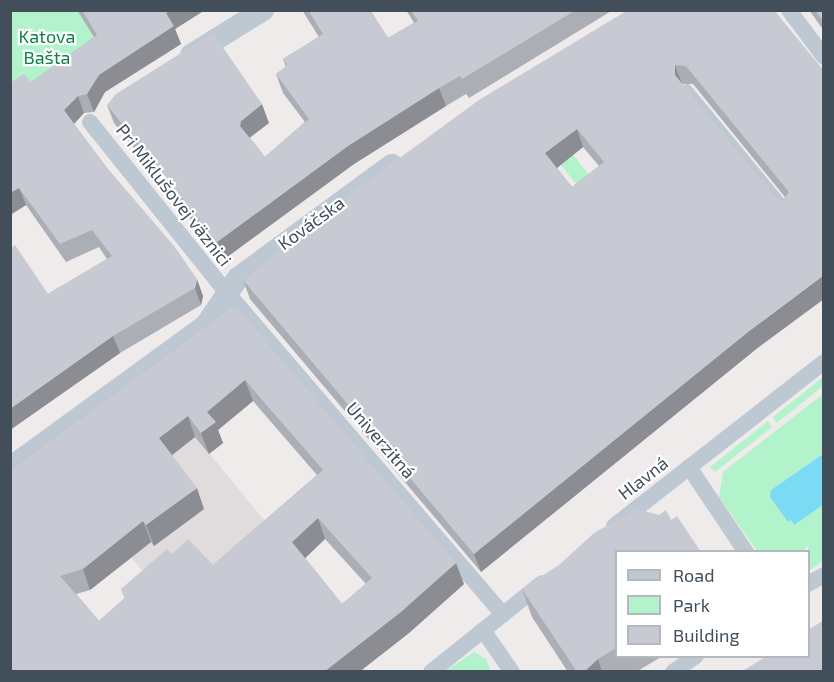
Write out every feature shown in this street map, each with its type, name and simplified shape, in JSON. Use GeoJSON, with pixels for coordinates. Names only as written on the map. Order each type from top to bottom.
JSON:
{"type":"FeatureCollection","features":[{"type":"Feature","properties":{"kind":"street"},"geometry":{"type":"LineString","coordinates":[[177,64],[263,10]]}},
{"type":"Feature","properties":{"kind":"street"},"geometry":{"type":"LineString","coordinates":[[789,10],[824,57]]}},
{"type":"Feature","properties":{"kind":"street","name":"Pri Miklušovej väznici"},"geometry":{"type":"LineString","coordinates":[[90,122],[227,293]]}},
{"type":"Feature","properties":{"kind":"street","name":"Kováčska"},"geometry":{"type":"LineString","coordinates":[[10,468],[206,325],[227,293],[251,267],[411,152]]}},
{"type":"Feature","properties":{"kind":"street","name":"Univerzitná"},"geometry":{"type":"LineString","coordinates":[[227,293],[503,614]]}},
{"type":"Feature","properties":{"kind":"street","name":"Hlavná"},"geometry":{"type":"LineString","coordinates":[[596,540],[824,362]]}},
{"type":"Feature","properties":{"kind":"street"},"geometry":{"type":"LineString","coordinates":[[689,467],[745,550]]}},
{"type":"Feature","properties":{"kind":"street"},"geometry":{"type":"LineString","coordinates":[[431,672],[559,570]]}},
{"type":"Feature","properties":{"kind":"street"},"geometry":{"type":"LineString","coordinates":[[810,583],[824,574]]}},
{"type":"Feature","properties":{"kind":"street"},"geometry":{"type":"LineString","coordinates":[[483,630],[512,672]]}},
{"type":"Feature","properties":{"kind":"street"},"geometry":{"type":"LineString","coordinates":[[673,672],[694,658]]}},
{"type":"Feature","properties":{"kind":"lane"},"geometry":{"type":"LineString","coordinates":[[687,89],[788,211]]}},
{"type":"Feature","properties":{"kind":"shaded area"},"geometry":{"type":"Polygon","coordinates":[[[195,436],[278,537],[248,561],[156,586],[51,466],[195,436]]]}},
{"type":"Feature","properties":{"kind":"green space","name":"Katova Bašta"},"geometry":{"type":"Polygon","coordinates":[[[11,11],[78,11],[104,53],[11,105],[11,11]]]}},
{"type":"Feature","properties":{"kind":"green space"},"geometry":{"type":"Polygon","coordinates":[[[546,120],[600,189],[588,199],[533,130],[546,120]]]}},
{"type":"Feature","properties":{"kind":"green space"},"geometry":{"type":"Polygon","coordinates":[[[823,377],[823,386],[777,423],[773,417],[823,377]]]}},
{"type":"Feature","properties":{"kind":"green space"},"geometry":{"type":"Polygon","coordinates":[[[823,394],[823,454],[771,490],[788,522],[791,520],[794,525],[823,505],[823,561],[810,570],[808,546],[804,550],[756,550],[719,497],[723,472],[823,394]]]}},
{"type":"Feature","properties":{"kind":"green space"},"geometry":{"type":"Polygon","coordinates":[[[768,421],[772,427],[715,472],[710,467],[768,421]]]}},
{"type":"Feature","properties":{"kind":"green space"},"geometry":{"type":"Polygon","coordinates":[[[474,652],[486,659],[491,671],[444,672],[474,652]]]}},
{"type":"Feature","properties":{"kind":"water"},"geometry":{"type":"Polygon","coordinates":[[[823,454],[823,505],[794,525],[791,520],[788,522],[770,497],[771,490],[823,454]]]}},
{"type":"Feature","properties":{"kind":"building"},"geometry":{"type":"Polygon","coordinates":[[[82,10],[171,10],[166,13],[174,26],[99,75],[87,94],[78,96],[64,110],[103,163],[174,246],[197,279],[195,288],[113,336],[10,409],[10,249],[15,245],[48,294],[112,256],[92,230],[60,244],[19,188],[10,193],[10,83],[24,74],[31,82],[97,35],[82,10]]]}},
{"type":"Feature","properties":{"kind":"building"},"geometry":{"type":"Polygon","coordinates":[[[308,10],[370,10],[388,38],[418,21],[411,10],[576,10],[462,79],[460,76],[439,88],[348,146],[217,242],[107,105],[116,94],[213,33],[262,104],[241,121],[240,126],[265,157],[309,119],[276,74],[287,65],[283,59],[323,34],[308,10]]]}},
{"type":"Feature","properties":{"kind":"building"},"geometry":{"type":"Polygon","coordinates":[[[628,10],[774,10],[824,71],[824,275],[748,332],[474,554],[243,280],[330,209],[479,100],[628,10]],[[675,65],[675,75],[776,197],[783,200],[789,192],[686,66],[675,65]],[[577,129],[545,153],[572,187],[604,162],[577,129]]]}},
{"type":"Feature","properties":{"kind":"building"},"geometry":{"type":"Polygon","coordinates":[[[815,10],[824,10],[824,22],[815,10]]]}},
{"type":"Feature","properties":{"kind":"building"},"geometry":{"type":"Polygon","coordinates":[[[229,309],[238,309],[456,563],[401,612],[324,672],[10,672],[10,470],[229,309]],[[245,380],[207,412],[216,422],[201,433],[188,416],[159,438],[197,488],[146,525],[143,521],[83,569],[60,576],[99,621],[125,598],[121,589],[167,549],[172,554],[188,539],[213,565],[323,470],[245,380]],[[318,518],[292,542],[342,604],[372,578],[318,518]]]}},
{"type":"Feature","properties":{"kind":"building"},"geometry":{"type":"Polygon","coordinates":[[[637,509],[659,515],[666,510],[671,520],[677,516],[700,550],[615,550],[615,649],[598,659],[584,672],[577,672],[522,589],[559,565],[594,533],[637,509]]]}},
{"type":"Feature","properties":{"kind":"building"},"geometry":{"type":"Polygon","coordinates":[[[824,620],[824,672],[741,672],[763,658],[810,658],[810,629],[824,620]]]}}]}
